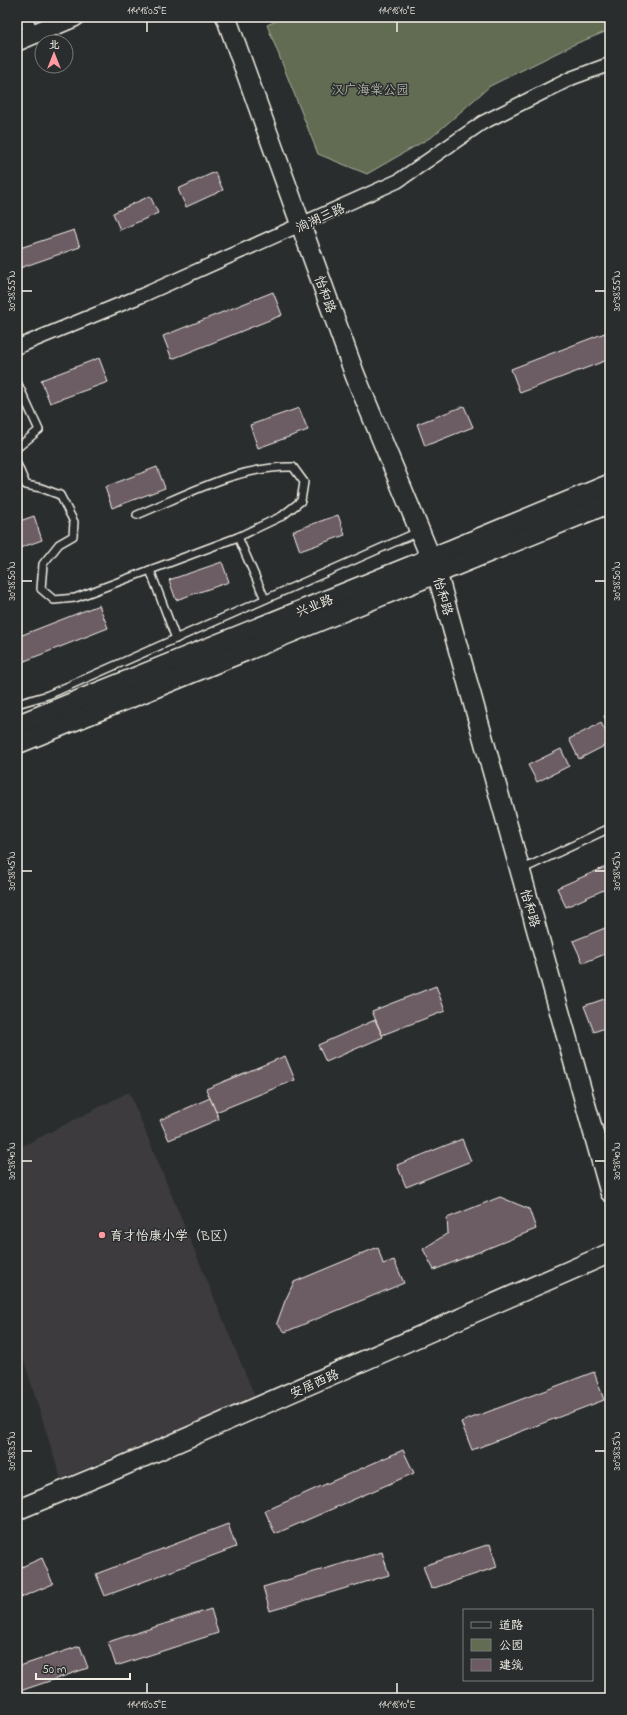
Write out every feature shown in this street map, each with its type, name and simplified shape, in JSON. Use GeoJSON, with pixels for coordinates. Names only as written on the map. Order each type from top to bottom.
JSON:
{"type":"FeatureCollection","features":[{"type":"Feature","properties":{"kind":"street"},"geometry":{"type":"LineString","coordinates":[[25,17],[24,38],[74,17]]}},
{"type":"Feature","properties":{"kind":"street","name":"怡和路"},"geometry":{"type":"LineString","coordinates":[[226,17],[355,375],[434,565],[610,1192]]}},
{"type":"Feature","properties":{"kind":"street","name":"淌湖三路"},"geometry":{"type":"LineString","coordinates":[[17,346],[143,295],[398,181],[482,123],[572,78],[610,64]]}},
{"type":"Feature","properties":{"kind":"street","name":"兴业路"},"geometry":{"type":"LineString","coordinates":[[17,744],[434,565],[610,484]]}},
{"type":"Feature","properties":{"kind":"street","name":"兴业路"},"geometry":{"type":"LineString","coordinates":[[17,725],[434,565],[610,503]]}},
{"type":"Feature","properties":{"kind":"street","name":"安居西路"},"geometry":{"type":"LineString","coordinates":[[17,1510],[130,1463],[610,1254]]}},
{"type":"Feature","properties":{"kind":"lane"},"geometry":{"type":"LineString","coordinates":[[17,382],[39,430],[17,448]]}},
{"type":"Feature","properties":{"kind":"lane"},"geometry":{"type":"LineString","coordinates":[[17,464],[26,485],[41,488],[60,495],[74,522],[73,536],[59,544],[43,564],[41,589],[54,600],[76,598],[238,537],[282,516],[301,501],[304,482],[293,467],[272,467],[231,476],[137,515]]}},
{"type":"Feature","properties":{"kind":"lane"},"geometry":{"type":"LineString","coordinates":[[17,704],[48,695],[420,531]]}},
{"type":"Feature","properties":{"kind":"lane"},"geometry":{"type":"LineString","coordinates":[[238,537],[265,599]]}},
{"type":"Feature","properties":{"kind":"lane"},"geometry":{"type":"LineString","coordinates":[[150,570],[176,639]]}},
{"type":"Feature","properties":{"kind":"lane"},"geometry":{"type":"LineString","coordinates":[[520,870],[610,828]]}},
{"type":"Feature","properties":{"kind":"shaded area","name":"育才怡康小学（B区）"},"geometry":{"type":"Polygon","coordinates":[[[129,1092],[255,1397],[61,1479],[17,1338],[17,1149],[129,1092]]]}},
{"type":"Feature","properties":{"kind":"green space","name":"汉广海棠公园"},"geometry":{"type":"Polygon","coordinates":[[[285,17],[610,17],[610,30],[575,44],[490,86],[433,136],[367,174],[318,154],[267,25],[285,17]]]}},
{"type":"Feature","properties":{"kind":"building"},"geometry":{"type":"Polygon","coordinates":[[[215,172],[223,190],[186,207],[178,189],[215,172]]]}},
{"type":"Feature","properties":{"kind":"building"},"geometry":{"type":"Polygon","coordinates":[[[150,196],[158,213],[120,230],[113,213],[150,196]]]}},
{"type":"Feature","properties":{"kind":"building"},"geometry":{"type":"Polygon","coordinates":[[[74,230],[80,247],[17,269],[17,249],[74,230]]]}},
{"type":"Feature","properties":{"kind":"building"},"geometry":{"type":"Polygon","coordinates":[[[273,292],[282,315],[172,359],[163,336],[273,292]]]}},
{"type":"Feature","properties":{"kind":"building"},"geometry":{"type":"Polygon","coordinates":[[[610,331],[610,359],[520,393],[511,369],[610,331]]]}},
{"type":"Feature","properties":{"kind":"building"},"geometry":{"type":"Polygon","coordinates":[[[99,358],[108,382],[50,403],[41,380],[99,358]]]}},
{"type":"Feature","properties":{"kind":"building"},"geometry":{"type":"Polygon","coordinates":[[[464,406],[473,427],[425,446],[417,424],[464,406]]]}},
{"type":"Feature","properties":{"kind":"building"},"geometry":{"type":"Polygon","coordinates":[[[299,408],[308,430],[258,448],[250,425],[299,408]]]}},
{"type":"Feature","properties":{"kind":"building"},"geometry":{"type":"Polygon","coordinates":[[[157,467],[165,488],[112,508],[105,487],[157,467]]]}},
{"type":"Feature","properties":{"kind":"building"},"geometry":{"type":"Polygon","coordinates":[[[338,515],[345,535],[300,551],[293,531],[338,515]]]}},
{"type":"Feature","properties":{"kind":"building"},"geometry":{"type":"Polygon","coordinates":[[[34,516],[42,540],[17,549],[17,522],[34,516]]]}},
{"type":"Feature","properties":{"kind":"building"},"geometry":{"type":"Polygon","coordinates":[[[222,562],[229,582],[176,600],[169,580],[222,562]]]}},
{"type":"Feature","properties":{"kind":"building"},"geometry":{"type":"Polygon","coordinates":[[[99,605],[108,628],[17,664],[17,637],[99,605]]]}},
{"type":"Feature","properties":{"kind":"building"},"geometry":{"type":"Polygon","coordinates":[[[610,713],[610,729],[604,716],[610,713]]]}},
{"type":"Feature","properties":{"kind":"building"},"geometry":{"type":"Polygon","coordinates":[[[601,723],[610,739],[610,743],[579,759],[569,739],[601,723]]]}},
{"type":"Feature","properties":{"kind":"building"},"geometry":{"type":"Polygon","coordinates":[[[561,749],[569,766],[537,782],[528,765],[561,749]]]}},
{"type":"Feature","properties":{"kind":"building"},"geometry":{"type":"Polygon","coordinates":[[[610,865],[610,887],[566,907],[557,888],[610,865]]]}},
{"type":"Feature","properties":{"kind":"building"},"geometry":{"type":"Polygon","coordinates":[[[610,926],[610,952],[583,963],[573,941],[610,926]]]}},
{"type":"Feature","properties":{"kind":"building"},"geometry":{"type":"Polygon","coordinates":[[[436,986],[445,1011],[382,1035],[372,1011],[436,986]]]}},
{"type":"Feature","properties":{"kind":"building"},"geometry":{"type":"Polygon","coordinates":[[[610,997],[610,1026],[594,1032],[584,1006],[610,997]]]}},
{"type":"Feature","properties":{"kind":"building"},"geometry":{"type":"Polygon","coordinates":[[[375,1020],[383,1037],[326,1062],[318,1045],[375,1020]]]}},
{"type":"Feature","properties":{"kind":"building"},"geometry":{"type":"Polygon","coordinates":[[[285,1056],[295,1080],[216,1112],[206,1089],[285,1056]]]}},
{"type":"Feature","properties":{"kind":"building"},"geometry":{"type":"Polygon","coordinates":[[[210,1098],[219,1119],[169,1140],[160,1120],[210,1098]]]}},
{"type":"Feature","properties":{"kind":"building"},"geometry":{"type":"Polygon","coordinates":[[[462,1139],[471,1161],[406,1187],[397,1165],[462,1139]]]}},
{"type":"Feature","properties":{"kind":"building"},"geometry":{"type":"Polygon","coordinates":[[[500,1197],[529,1209],[536,1229],[434,1270],[423,1249],[448,1233],[447,1218],[500,1197]]]}},
{"type":"Feature","properties":{"kind":"building"},"geometry":{"type":"Polygon","coordinates":[[[378,1247],[383,1264],[394,1260],[404,1283],[285,1332],[277,1323],[294,1282],[378,1247]]]}},
{"type":"Feature","properties":{"kind":"building"},"geometry":{"type":"Polygon","coordinates":[[[594,1372],[604,1400],[472,1450],[461,1422],[594,1372]]]}},
{"type":"Feature","properties":{"kind":"building"},"geometry":{"type":"Polygon","coordinates":[[[403,1450],[414,1473],[275,1534],[265,1511],[403,1450]]]}},
{"type":"Feature","properties":{"kind":"building"},"geometry":{"type":"Polygon","coordinates":[[[228,1524],[236,1547],[105,1596],[96,1574],[228,1524]]]}},
{"type":"Feature","properties":{"kind":"building"},"geometry":{"type":"Polygon","coordinates":[[[490,1544],[497,1567],[431,1589],[423,1566],[490,1544]]]}},
{"type":"Feature","properties":{"kind":"building"},"geometry":{"type":"Polygon","coordinates":[[[382,1552],[389,1575],[270,1611],[263,1587],[382,1552]]]}},
{"type":"Feature","properties":{"kind":"building"},"geometry":{"type":"Polygon","coordinates":[[[42,1558],[53,1584],[17,1599],[17,1569],[42,1558]]]}},
{"type":"Feature","properties":{"kind":"building"},"geometry":{"type":"Polygon","coordinates":[[[211,1609],[218,1633],[116,1666],[108,1642],[211,1609]]]}},
{"type":"Feature","properties":{"kind":"building"},"geometry":{"type":"Polygon","coordinates":[[[80,1646],[88,1668],[17,1692],[17,1667],[80,1646]]]}},
{"type":"Feature","properties":{"kind":"place","name":"育才怡康小学（B区）"},"geometry":{"type":"Point","coordinates":[102,1235]}}]}
